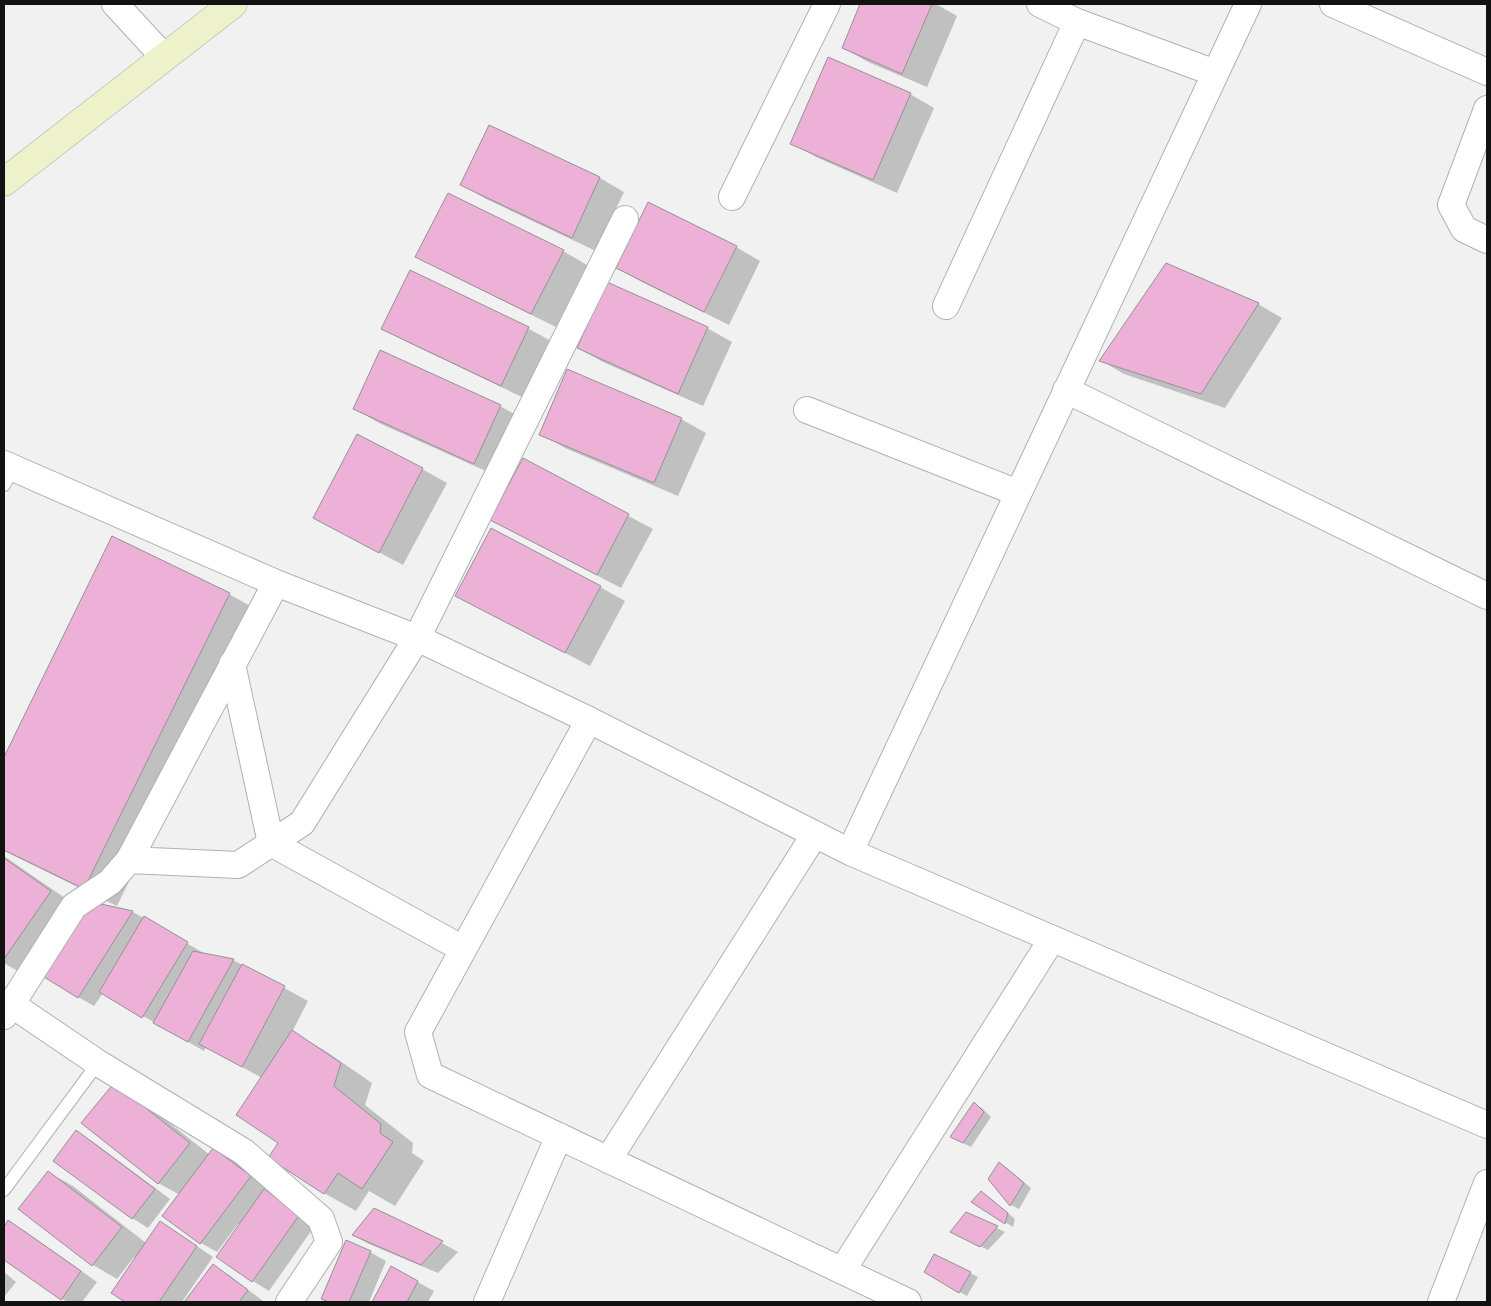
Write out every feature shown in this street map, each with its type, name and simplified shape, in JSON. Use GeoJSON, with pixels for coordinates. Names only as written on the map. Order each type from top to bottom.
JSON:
{"type":"FeatureCollection","features":[{"type":"Feature","properties":{"kind":"street"},"geometry":{"type":"LineString","coordinates":[[115,4],[164,57]]}},
{"type":"Feature","properties":{"kind":"street"},"geometry":{"type":"LineString","coordinates":[[4,182],[233,4]]}},
{"type":"Feature","properties":{"kind":"street"},"geometry":{"type":"LineString","coordinates":[[732,197],[827,4]]}},
{"type":"Feature","properties":{"kind":"street"},"geometry":{"type":"LineString","coordinates":[[1040,4],[1077,22],[1215,73]]}},
{"type":"Feature","properties":{"kind":"street"},"geometry":{"type":"LineString","coordinates":[[850,852],[1248,4]]}},
{"type":"Feature","properties":{"kind":"street"},"geometry":{"type":"LineString","coordinates":[[1333,4],[1487,72]]}},
{"type":"Feature","properties":{"kind":"street"},"geometry":{"type":"LineString","coordinates":[[946,306],[1077,22]]}},
{"type":"Feature","properties":{"kind":"street"},"geometry":{"type":"LineString","coordinates":[[1487,109],[1451,205],[1464,229],[1487,240]]}},
{"type":"Feature","properties":{"kind":"street"},"geometry":{"type":"LineString","coordinates":[[129,860],[238,865],[302,823],[417,638],[625,219]]}},
{"type":"Feature","properties":{"kind":"street"},"geometry":{"type":"LineString","coordinates":[[1066,390],[1487,596]]}},
{"type":"Feature","properties":{"kind":"street"},"geometry":{"type":"LineString","coordinates":[[807,410],[1018,493]]}},
{"type":"Feature","properties":{"kind":"street"},"geometry":{"type":"LineString","coordinates":[[7,473],[276,583],[417,638],[588,720],[850,852],[1487,1125]]}},
{"type":"Feature","properties":{"kind":"street"},"geometry":{"type":"LineString","coordinates":[[276,583],[129,860],[110,882],[74,906],[8,1010],[244,1152],[321,1219],[329,1242],[289,1302]]}},
{"type":"Feature","properties":{"kind":"street"},"geometry":{"type":"LineString","coordinates":[[232,664],[271,843],[463,949]]}},
{"type":"Feature","properties":{"kind":"street"},"geometry":{"type":"LineString","coordinates":[[588,720],[418,1032],[430,1075],[908,1302]]}},
{"type":"Feature","properties":{"kind":"street"},"geometry":{"type":"LineString","coordinates":[[608,1160],[816,834]]}},
{"type":"Feature","properties":{"kind":"street"},"geometry":{"type":"LineString","coordinates":[[842,1271],[1052,939]]}},
{"type":"Feature","properties":{"kind":"street"},"geometry":{"type":"LineString","coordinates":[[487,1302],[559,1136]]}},
{"type":"Feature","properties":{"kind":"street"},"geometry":{"type":"LineString","coordinates":[[1441,1302],[1487,1183]]}},
{"type":"Feature","properties":{"kind":"lane"},"geometry":{"type":"LineString","coordinates":[[4,1190],[98,1063]]}},
{"type":"Feature","properties":{"kind":"building"},"geometry":{"type":"Polygon","coordinates":[[[860,4],[932,4],[902,74],[842,48],[860,4]]]}},
{"type":"Feature","properties":{"kind":"building"},"geometry":{"type":"Polygon","coordinates":[[[828,57],[911,93],[873,180],[790,144],[828,57]]]}},
{"type":"Feature","properties":{"kind":"building"},"geometry":{"type":"Polygon","coordinates":[[[489,125],[600,177],[572,238],[460,185],[489,125]]]}},
{"type":"Feature","properties":{"kind":"building"},"geometry":{"type":"Polygon","coordinates":[[[448,193],[564,250],[531,314],[415,257],[448,193]]]}},
{"type":"Feature","properties":{"kind":"building"},"geometry":{"type":"Polygon","coordinates":[[[648,202],[737,246],[704,312],[616,268],[648,202]]]}},
{"type":"Feature","properties":{"kind":"building"},"geometry":{"type":"Polygon","coordinates":[[[1166,263],[1259,303],[1201,394],[1099,361],[1166,263]]]}},
{"type":"Feature","properties":{"kind":"building"},"geometry":{"type":"Polygon","coordinates":[[[410,270],[529,327],[501,386],[381,329],[410,270]]]}},
{"type":"Feature","properties":{"kind":"building"},"geometry":{"type":"Polygon","coordinates":[[[607,282],[708,327],[678,394],[577,348],[607,282]]]}},
{"type":"Feature","properties":{"kind":"building"},"geometry":{"type":"Polygon","coordinates":[[[380,350],[501,405],[474,464],[353,409],[380,350]]]}},
{"type":"Feature","properties":{"kind":"building"},"geometry":{"type":"Polygon","coordinates":[[[567,369],[682,418],[654,483],[539,435],[567,369]]]}},
{"type":"Feature","properties":{"kind":"building"},"geometry":{"type":"Polygon","coordinates":[[[357,434],[423,468],[379,553],[313,518],[357,434]]]}},
{"type":"Feature","properties":{"kind":"building"},"geometry":{"type":"Polygon","coordinates":[[[523,458],[629,514],[597,575],[490,520],[523,458]]]}},
{"type":"Feature","properties":{"kind":"building"},"geometry":{"type":"Polygon","coordinates":[[[491,528],[601,586],[565,653],[455,596],[491,528]]]}},
{"type":"Feature","properties":{"kind":"building"},"geometry":{"type":"Polygon","coordinates":[[[112,536],[230,593],[84,889],[4,850],[4,757],[112,536]]]}},
{"type":"Feature","properties":{"kind":"building"},"geometry":{"type":"Polygon","coordinates":[[[4,858],[51,891],[4,959],[4,858]]]}},
{"type":"Feature","properties":{"kind":"building"},"geometry":{"type":"Polygon","coordinates":[[[92,902],[133,911],[78,998],[44,977],[92,902]]]}},
{"type":"Feature","properties":{"kind":"building"},"geometry":{"type":"Polygon","coordinates":[[[144,916],[188,942],[142,1018],[99,992],[144,916]]]}},
{"type":"Feature","properties":{"kind":"building"},"geometry":{"type":"Polygon","coordinates":[[[193,951],[234,959],[188,1042],[153,1023],[193,951]]]}},
{"type":"Feature","properties":{"kind":"building"},"geometry":{"type":"Polygon","coordinates":[[[242,964],[285,986],[242,1067],[199,1044],[242,964]]]}},
{"type":"Feature","properties":{"kind":"building"},"geometry":{"type":"Polygon","coordinates":[[[292,1030],[341,1063],[334,1086],[381,1124],[380,1133],[393,1142],[362,1189],[338,1173],[324,1194],[268,1158],[278,1143],[236,1115],[292,1030]]]}},
{"type":"Feature","properties":{"kind":"building"},"geometry":{"type":"Polygon","coordinates":[[[114,1083],[190,1143],[158,1184],[81,1123],[114,1083]]]}},
{"type":"Feature","properties":{"kind":"building"},"geometry":{"type":"Polygon","coordinates":[[[974,1102],[984,1112],[963,1143],[950,1137],[974,1102]]]}},
{"type":"Feature","properties":{"kind":"building"},"geometry":{"type":"Polygon","coordinates":[[[76,1130],[155,1189],[132,1219],[53,1161],[76,1130]]]}},
{"type":"Feature","properties":{"kind":"building"},"geometry":{"type":"Polygon","coordinates":[[[213,1148],[251,1176],[200,1244],[162,1216],[213,1148]]]}},
{"type":"Feature","properties":{"kind":"building"},"geometry":{"type":"Polygon","coordinates":[[[999,1162],[1024,1183],[1010,1206],[988,1179],[999,1162]]]}},
{"type":"Feature","properties":{"kind":"building"},"geometry":{"type":"Polygon","coordinates":[[[48,1171],[122,1227],[92,1266],[18,1209],[48,1171]]]}},
{"type":"Feature","properties":{"kind":"building"},"geometry":{"type":"Polygon","coordinates":[[[264,1189],[300,1214],[252,1282],[216,1257],[264,1189]]]}},
{"type":"Feature","properties":{"kind":"building"},"geometry":{"type":"Polygon","coordinates":[[[981,1191],[1008,1213],[1005,1224],[971,1202],[981,1191]]]}},
{"type":"Feature","properties":{"kind":"building"},"geometry":{"type":"Polygon","coordinates":[[[374,1208],[443,1241],[421,1265],[352,1235],[374,1208]]]}},
{"type":"Feature","properties":{"kind":"building"},"geometry":{"type":"Polygon","coordinates":[[[966,1212],[998,1226],[980,1247],[950,1232],[966,1212]]]}},
{"type":"Feature","properties":{"kind":"building"},"geometry":{"type":"Polygon","coordinates":[[[8,1220],[81,1271],[61,1300],[4,1260],[4,1227],[8,1220]]]}},
{"type":"Feature","properties":{"kind":"building"},"geometry":{"type":"Polygon","coordinates":[[[160,1221],[197,1246],[159,1302],[125,1302],[111,1293],[160,1221]]]}},
{"type":"Feature","properties":{"kind":"building"},"geometry":{"type":"Polygon","coordinates":[[[346,1240],[371,1251],[349,1302],[329,1302],[321,1299],[346,1240]]]}},
{"type":"Feature","properties":{"kind":"building"},"geometry":{"type":"Polygon","coordinates":[[[934,1254],[971,1272],[959,1293],[924,1272],[934,1254]]]}},
{"type":"Feature","properties":{"kind":"building"},"geometry":{"type":"Polygon","coordinates":[[[213,1264],[248,1290],[239,1302],[184,1302],[213,1264]]]}},
{"type":"Feature","properties":{"kind":"building"},"geometry":{"type":"Polygon","coordinates":[[[391,1266],[418,1281],[407,1302],[372,1302],[391,1266]]]}}]}
